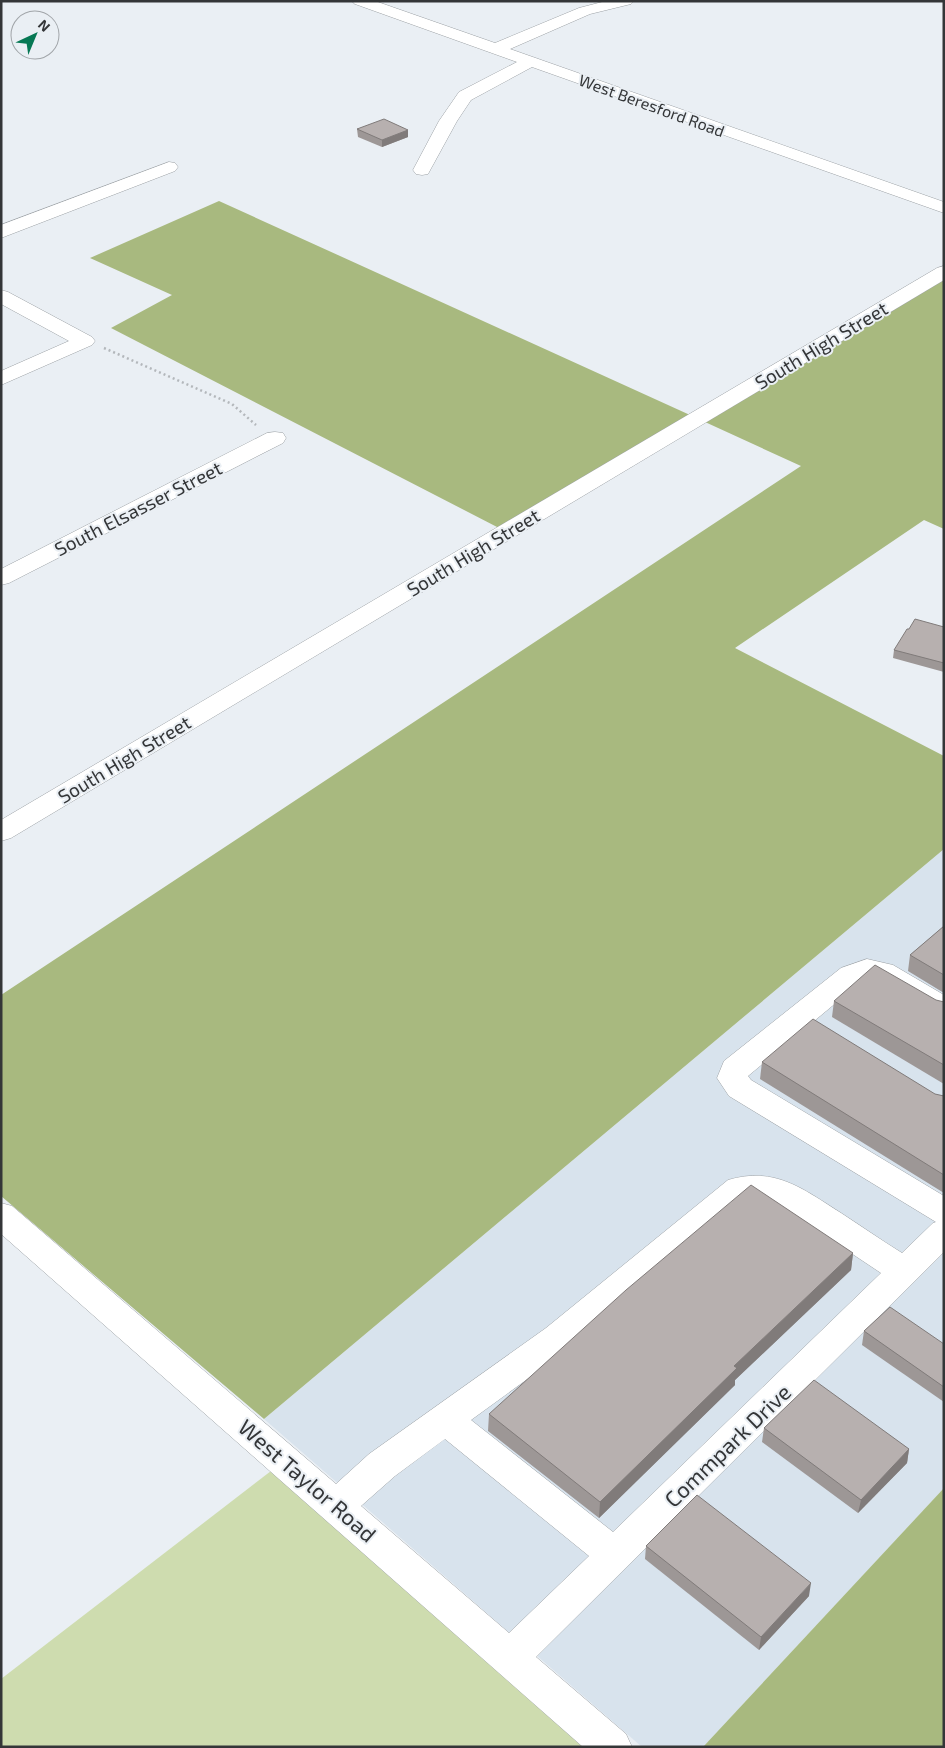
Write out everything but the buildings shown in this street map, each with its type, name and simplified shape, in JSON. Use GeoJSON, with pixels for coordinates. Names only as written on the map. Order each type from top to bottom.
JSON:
{"type":"FeatureCollection","features":[{"type":"Feature","properties":{"kind":"street","name":"West Beresford Road"},"geometry":{"type":"LineString","coordinates":[[360,1],[944,208]]}},
{"type":"Feature","properties":{"kind":"street"},"geometry":{"type":"LineString","coordinates":[[494,49],[591,6],[626,1]]}},
{"type":"Feature","properties":{"kind":"street"},"geometry":{"type":"LineString","coordinates":[[422,170],[448,121],[465,96],[530,62]]}},
{"type":"Feature","properties":{"kind":"street"},"geometry":{"type":"LineString","coordinates":[[1,232],[169,167]]}},
{"type":"Feature","properties":{"kind":"street","name":"South High Street"},"geometry":{"type":"LineString","coordinates":[[1,832],[944,272]]}},
{"type":"Feature","properties":{"kind":"street"},"geometry":{"type":"LineString","coordinates":[[1,296],[85,340]]}},
{"type":"Feature","properties":{"kind":"street"},"geometry":{"type":"LineString","coordinates":[[1,379],[85,340]]}},
{"type":"Feature","properties":{"kind":"street","name":"South Elsasser Street"},"geometry":{"type":"LineString","coordinates":[[1,578],[275,438]]}},
{"type":"Feature","properties":{"kind":"street"},"geometry":{"type":"LineString","coordinates":[[944,1008],[883,972],[868,969],[851,975],[734,1069],[732,1078],[740,1088],[944,1212]]}},
{"type":"Feature","properties":{"kind":"street"},"geometry":{"type":"LineString","coordinates":[[802,1015],[827,1030]]}},
{"type":"Feature","properties":{"kind":"street"},"geometry":{"type":"LineString","coordinates":[[337,1506],[382,1465],[558,1338],[739,1188],[769,1186],[787,1194],[904,1271]]}},
{"type":"Feature","properties":{"kind":"street","name":"West Taylor Road"},"geometry":{"type":"LineString","coordinates":[[1,1215],[612,1747]]}},
{"type":"Feature","properties":{"kind":"street","name":"Commpark Drive"},"geometry":{"type":"LineString","coordinates":[[510,1657],[944,1232]]}},
{"type":"Feature","properties":{"kind":"street"},"geometry":{"type":"LineString","coordinates":[[445,1419],[615,1555]]}},
{"type":"Feature","properties":{"kind":"path"},"geometry":{"type":"LineString","coordinates":[[85,340],[232,404],[254,424],[275,438]]}},
{"type":"Feature","properties":{"kind":"shaded area"},"geometry":{"type":"Polygon","coordinates":[[[944,849],[944,1213],[511,1634],[264,1419],[944,849]]]}},
{"type":"Feature","properties":{"kind":"shaded area"},"geometry":{"type":"Polygon","coordinates":[[[944,1252],[944,1488],[703,1747],[642,1747],[536,1655],[944,1252]]]}},
{"type":"Feature","properties":{"kind":"green space"},"geometry":{"type":"Polygon","coordinates":[[[219,201],[690,415],[499,528],[111,328],[172,295],[90,258],[219,201]]]}},
{"type":"Feature","properties":{"kind":"green space"},"geometry":{"type":"Polygon","coordinates":[[[944,279],[944,529],[924,520],[735,648],[944,756],[944,849],[264,1419],[1,1196],[1,995],[801,466],[705,422],[944,279]]]}},
{"type":"Feature","properties":{"kind":"green space"},"geometry":{"type":"Polygon","coordinates":[[[271,1471],[584,1747],[1,1747],[1,1679],[271,1471]]]}},
{"type":"Feature","properties":{"kind":"green space"},"geometry":{"type":"Polygon","coordinates":[[[944,1488],[944,1747],[703,1747],[944,1488]]]}}]}
